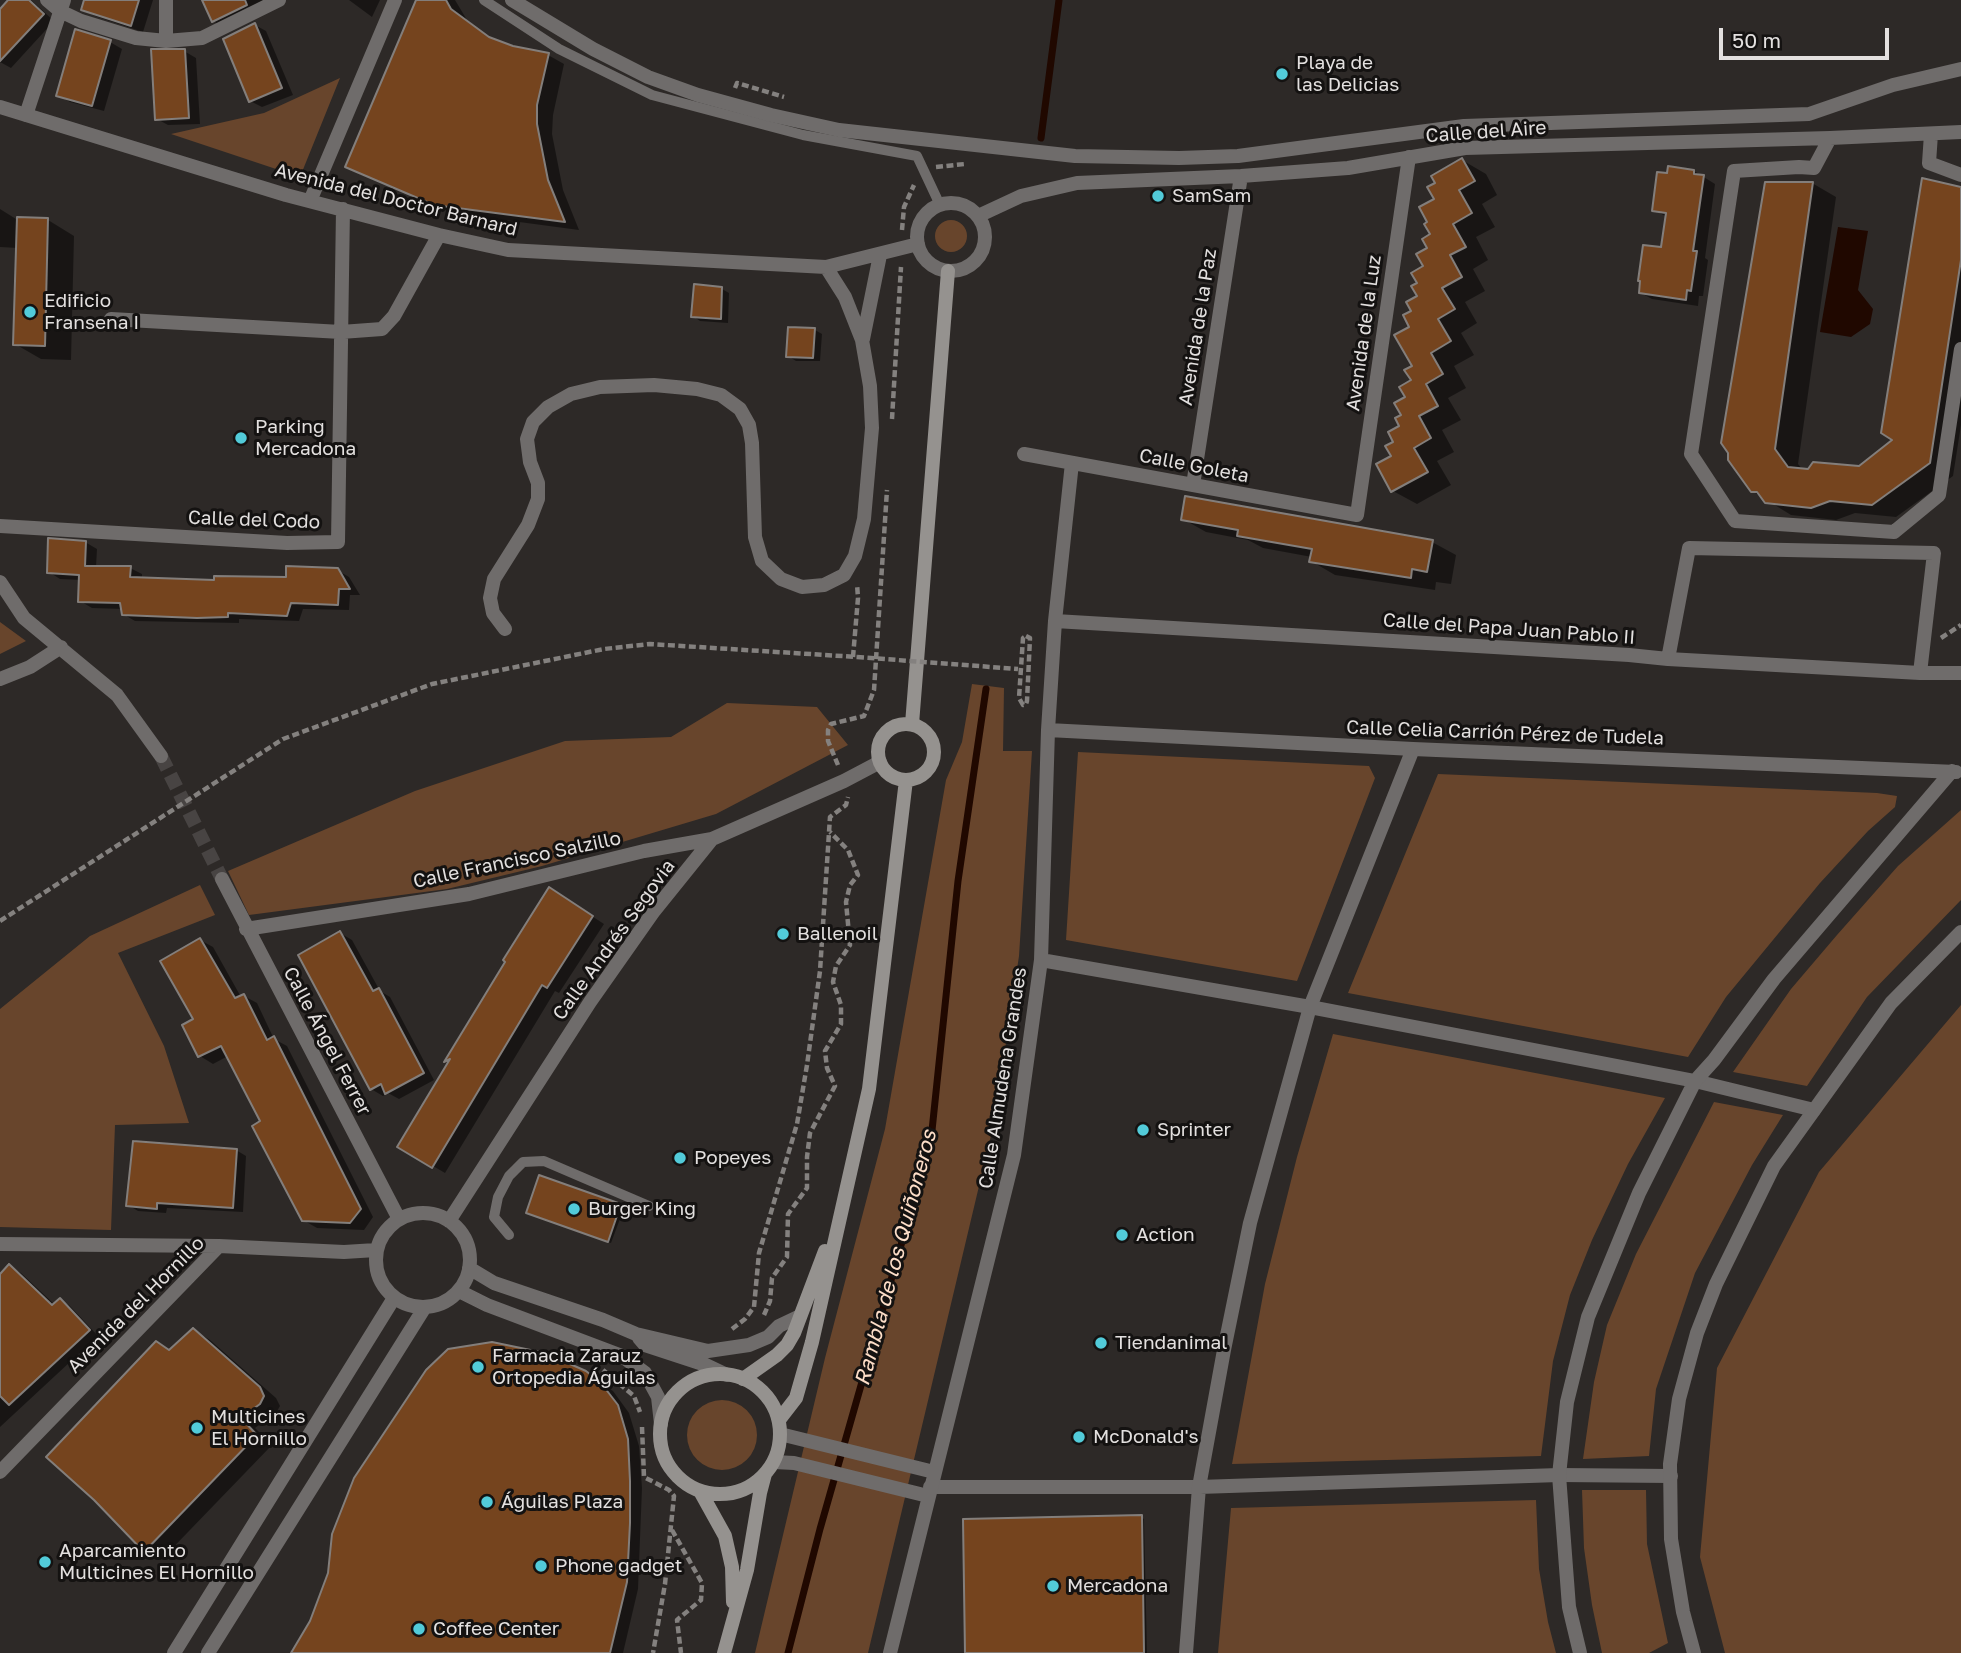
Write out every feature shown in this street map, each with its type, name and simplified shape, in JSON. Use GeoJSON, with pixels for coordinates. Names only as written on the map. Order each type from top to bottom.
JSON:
{"type":"FeatureCollection","features":[{"type":"Feature","properties":{"kind":"main road"},"geometry":{"type":"LineString","coordinates":[[912,724],[948,271]]}},
{"type":"Feature","properties":{"kind":"main road"},"geometry":{"type":"LineString","coordinates":[[912,724],[928,734],[932,740],[934,760],[927,771],[915,779],[906,780],[889,775],[880,762],[878,748],[884,734],[897,725],[912,724]]}},
{"type":"Feature","properties":{"kind":"main road"},"geometry":{"type":"LineString","coordinates":[[780,1427],[796,1398],[818,1321],[869,1090],[906,780]]}},
{"type":"Feature","properties":{"kind":"main road"},"geometry":{"type":"LineString","coordinates":[[743,1379],[787,1345],[841,1211]]}},
{"type":"Feature","properties":{"kind":"main road"},"geometry":{"type":"LineString","coordinates":[[723,1653],[747,1570],[760,1493],[779,1449],[780,1427],[771,1402],[764,1393],[743,1379],[727,1375],[701,1378],[683,1388],[667,1407],[661,1424],[660,1438],[667,1462],[679,1478],[700,1491],[716,1494],[735,1492],[752,1486],[769,1468]]}},
{"type":"Feature","properties":{"kind":"main road"},"geometry":{"type":"LineString","coordinates":[[700,1491],[725,1536],[732,1567],[733,1615]]}},
{"type":"Feature","properties":{"kind":"street"},"geometry":{"type":"LineString","coordinates":[[47,0],[62,6],[80,21],[136,38],[166,41],[202,38],[279,0]]}},
{"type":"Feature","properties":{"kind":"street"},"geometry":{"type":"LineString","coordinates":[[166,0],[166,41]]}},
{"type":"Feature","properties":{"kind":"street"},"geometry":{"type":"LineString","coordinates":[[310,201],[396,0]]}},
{"type":"Feature","properties":{"kind":"street"},"geometry":{"type":"LineString","coordinates":[[512,0],[593,49],[648,77],[758,112],[839,130],[1074,156],[1238,156],[1465,126],[1809,114],[1893,85],[1961,69]]}},
{"type":"Feature","properties":{"kind":"street"},"geometry":{"type":"LineString","coordinates":[[26,115],[62,6]]}},
{"type":"Feature","properties":{"kind":"street","name":"Avenida del Doctor Barnard"},"geometry":{"type":"LineString","coordinates":[[0,107],[310,201],[508,250],[826,267],[918,244]]}},
{"type":"Feature","properties":{"kind":"street","name":"Calle del Aire"},"geometry":{"type":"LineString","coordinates":[[978,216],[1021,196],[1077,183],[1241,176],[1348,167],[1465,148],[1961,132]]}},
{"type":"Feature","properties":{"kind":"street"},"geometry":{"type":"LineString","coordinates":[[1931,134],[1930,163],[1961,175]]}},
{"type":"Feature","properties":{"kind":"street"},"geometry":{"type":"LineString","coordinates":[[1830,138],[1814,168],[1734,171],[1691,454],[1735,521],[1894,532],[1939,495],[1961,349]]}},
{"type":"Feature","properties":{"kind":"street","name":"Avenida de la Luz"},"geometry":{"type":"LineString","coordinates":[[1357,515],[1409,157]]}},
{"type":"Feature","properties":{"kind":"street","name":"Avenida de la Paz"},"geometry":{"type":"LineString","coordinates":[[1193,485],[1241,176]]}},
{"type":"Feature","properties":{"kind":"street"},"geometry":{"type":"LineString","coordinates":[[950,203],[961,204],[978,216],[985,233],[981,253],[967,267],[948,271],[935,267],[928,261],[918,244],[918,231],[923,218],[940,205],[950,203]]}},
{"type":"Feature","properties":{"kind":"street","name":"Calle del Codo"},"geometry":{"type":"LineString","coordinates":[[0,526],[286,543],[338,542],[343,209]]}},
{"type":"Feature","properties":{"kind":"street"},"geometry":{"type":"LineString","coordinates":[[111,320],[341,331],[382,329],[394,316],[439,235]]}},
{"type":"Feature","properties":{"kind":"street"},"geometry":{"type":"LineString","coordinates":[[862,340],[880,255]]}},
{"type":"Feature","properties":{"kind":"street"},"geometry":{"type":"LineString","coordinates":[[505,629],[493,613],[490,598],[494,579],[528,525],[538,499],[538,483],[530,462],[527,439],[533,422],[548,407],[571,394],[600,387],[654,385],[697,389],[721,395],[740,409],[749,425],[752,443],[755,537],[762,561],[781,579],[802,587],[824,585],[844,575],[855,556],[864,519],[872,428],[870,386],[862,340],[845,297],[826,267]]}},
{"type":"Feature","properties":{"kind":"street","name":"Calle Goleta"},"geometry":{"type":"LineString","coordinates":[[1024,454],[1357,515]]}},
{"type":"Feature","properties":{"kind":"street","name":"Calle Almudena Grandes"},"geometry":{"type":"LineString","coordinates":[[890,1653],[1014,1155],[1041,960],[1048,730],[1055,621],[1072,463]]}},
{"type":"Feature","properties":{"kind":"street"},"geometry":{"type":"LineString","coordinates":[[1668,659],[1689,548],[1934,553],[1920,673]]}},
{"type":"Feature","properties":{"kind":"street"},"geometry":{"type":"LineString","coordinates":[[0,582],[24,618],[117,695],[161,756]]}},
{"type":"Feature","properties":{"kind":"street","name":"Calle del Papa Juan Pablo II"},"geometry":{"type":"LineString","coordinates":[[1055,621],[1668,659],[1961,673]]}},
{"type":"Feature","properties":{"kind":"street"},"geometry":{"type":"LineString","coordinates":[[0,679],[30,667],[61,648]]}},
{"type":"Feature","properties":{"kind":"street","name":"Calle Celia Carrión Pérez de Tudela"},"geometry":{"type":"LineString","coordinates":[[1048,730],[1413,749],[1957,772]]}},
{"type":"Feature","properties":{"kind":"street"},"geometry":{"type":"LineString","coordinates":[[1186,1653],[1199,1487],[1250,1223],[1310,1007],[1413,749]]}},
{"type":"Feature","properties":{"kind":"street","name":"Calle Andrés Segovia"},"geometry":{"type":"LineString","coordinates":[[449,1221],[590,1002],[654,911],[712,839],[845,781],[880,762]]}},
{"type":"Feature","properties":{"kind":"street"},"geometry":{"type":"LineString","coordinates":[[1580,1653],[1569,1607],[1559,1475],[1567,1402],[1588,1317],[1639,1193],[1695,1081],[1714,1060],[1774,979],[1957,772]]}},
{"type":"Feature","properties":{"kind":"street","name":"Calle Francisco Salzillo"},"geometry":{"type":"LineString","coordinates":[[246,929],[469,894],[644,851],[712,839]]}},
{"type":"Feature","properties":{"kind":"street","name":"Calle Ángel Ferrer"},"geometry":{"type":"LineString","coordinates":[[222,879],[399,1219]]}},
{"type":"Feature","properties":{"kind":"street"},"geometry":{"type":"LineString","coordinates":[[1694,1653],[1683,1612],[1671,1539],[1671,1476],[1679,1399],[1697,1333],[1716,1284],[1769,1177],[1891,1003],[1961,932]]}},
{"type":"Feature","properties":{"kind":"street"},"geometry":{"type":"LineString","coordinates":[[1041,960],[1310,1007],[1695,1081],[1814,1110]]}},
{"type":"Feature","properties":{"kind":"street"},"geometry":{"type":"LineString","coordinates":[[420,1213],[434,1214],[449,1221],[460,1231],[470,1255],[469,1268],[458,1291],[444,1302],[425,1307],[409,1306],[394,1298],[383,1287],[377,1274],[376,1250],[383,1234],[399,1219],[420,1213]]}},
{"type":"Feature","properties":{"kind":"street"},"geometry":{"type":"LineString","coordinates":[[0,1244],[219,1246]]}},
{"type":"Feature","properties":{"kind":"street","name":"Avenida del Hornillo"},"geometry":{"type":"LineString","coordinates":[[0,1472],[219,1246],[344,1252],[376,1250]]}},
{"type":"Feature","properties":{"kind":"street"},"geometry":{"type":"LineString","coordinates":[[469,1268],[494,1283],[636,1334],[708,1351],[729,1350],[768,1337],[779,1326],[800,1316]]}},
{"type":"Feature","properties":{"kind":"street"},"geometry":{"type":"LineString","coordinates":[[458,1291],[487,1305],[622,1356],[645,1373],[658,1397],[661,1424]]}},
{"type":"Feature","properties":{"kind":"street"},"geometry":{"type":"LineString","coordinates":[[174,1653],[394,1298]]}},
{"type":"Feature","properties":{"kind":"street"},"geometry":{"type":"LineString","coordinates":[[208,1653],[425,1307]]}},
{"type":"Feature","properties":{"kind":"street"},"geometry":{"type":"LineString","coordinates":[[636,1334],[645,1345],[706,1365],[727,1375]]}},
{"type":"Feature","properties":{"kind":"street"},"geometry":{"type":"LineString","coordinates":[[780,1427],[825,1446],[934,1472]]}},
{"type":"Feature","properties":{"kind":"street"},"geometry":{"type":"LineString","coordinates":[[769,1468],[794,1463],[929,1492],[1199,1487],[1559,1475],[1671,1476]]}},
{"type":"Feature","properties":{"kind":"lane"},"geometry":{"type":"LineString","coordinates":[[484,0],[559,49],[652,95],[803,135],[917,156],[940,205]]}},
{"type":"Feature","properties":{"kind":"lane"},"geometry":{"type":"LineString","coordinates":[[509,1235],[494,1217],[498,1197],[509,1176],[523,1162],[544,1161],[649,1206]]}},
{"type":"Feature","properties":{"kind":"path"},"geometry":{"type":"LineString","coordinates":[[855,657],[858,598]]}},
{"type":"Feature","properties":{"kind":"path"},"geometry":{"type":"LineString","coordinates":[[1026,636],[1030,638],[1026,704],[1023,705],[1019,698],[1019,669],[1023,638],[1026,636]]}},
{"type":"Feature","properties":{"kind":"path"},"geometry":{"type":"LineString","coordinates":[[0,921],[284,739],[432,684],[604,649],[650,645],[1019,669]]}},
{"type":"Feature","properties":{"kind":"path"},"geometry":{"type":"LineString","coordinates":[[726,1334],[746,1318],[754,1307],[759,1253],[797,1124],[820,971],[830,817],[846,805],[848,799],[845,781]]}},
{"type":"Feature","properties":{"kind":"path"},"geometry":{"type":"LineString","coordinates":[[762,1318],[770,1301],[772,1278],[787,1257],[788,1214],[807,1188],[810,1133],[835,1086],[827,1069],[825,1051],[841,1024],[841,1005],[833,982],[836,966],[850,945],[846,902],[850,886],[858,875],[848,850],[830,832]]}},
{"type":"Feature","properties":{"kind":"path"},"geometry":{"type":"LineString","coordinates":[[593,1364],[634,1396],[641,1417],[644,1477],[669,1490],[674,1496],[672,1529],[653,1653]]}},
{"type":"Feature","properties":{"kind":"path"},"geometry":{"type":"LineString","coordinates":[[672,1529],[702,1583],[701,1600],[677,1620],[681,1653]]}},
{"type":"Feature","properties":{"kind":"shaded area"},"geometry":{"type":"Polygon","coordinates":[[[340,78],[300,177],[171,134],[264,113],[340,78]]]}},
{"type":"Feature","properties":{"kind":"shaded area"},"geometry":{"type":"Polygon","coordinates":[[[951,220],[963,224],[967,236],[963,248],[951,252],[939,248],[935,236],[939,224],[951,220]]]}},
{"type":"Feature","properties":{"kind":"shaded area"},"geometry":{"type":"Polygon","coordinates":[[[1838,227],[1868,231],[1858,290],[1873,309],[1870,324],[1851,337],[1820,332],[1838,227]]]}},
{"type":"Feature","properties":{"kind":"shaded area"},"geometry":{"type":"Polygon","coordinates":[[[0,622],[26,641],[0,654],[0,622]]]}},
{"type":"Feature","properties":{"kind":"shaded area"},"geometry":{"type":"Polygon","coordinates":[[[972,684],[1004,688],[1003,751],[1032,751],[1019,956],[994,1123],[868,1653],[755,1653],[825,1358],[885,1129],[946,780],[962,742],[972,684]]]}},
{"type":"Feature","properties":{"kind":"shaded area"},"geometry":{"type":"Polygon","coordinates":[[[727,703],[817,707],[848,745],[716,814],[542,866],[447,889],[249,915],[228,871],[415,791],[565,741],[671,737],[727,703]]]}},
{"type":"Feature","properties":{"kind":"shaded area"},"geometry":{"type":"Polygon","coordinates":[[[1078,752],[1369,766],[1375,778],[1297,981],[1066,940],[1078,752]]]}},
{"type":"Feature","properties":{"kind":"shaded area"},"geometry":{"type":"Polygon","coordinates":[[[1438,774],[1897,796],[1895,807],[1868,831],[1820,883],[1726,997],[1688,1057],[1348,993],[1438,774]]]}},
{"type":"Feature","properties":{"kind":"shaded area"},"geometry":{"type":"Polygon","coordinates":[[[1961,810],[1961,900],[1867,997],[1807,1086],[1733,1072],[1791,989],[1837,935],[1898,866],[1961,810]]]}},
{"type":"Feature","properties":{"kind":"shaded area"},"geometry":{"type":"Polygon","coordinates":[[[200,885],[215,915],[118,953],[164,1046],[189,1123],[115,1125],[111,1230],[0,1227],[0,1009],[90,936],[200,885]]]}},
{"type":"Feature","properties":{"kind":"shaded area"},"geometry":{"type":"Polygon","coordinates":[[[1961,1005],[1961,1653],[1725,1653],[1700,1557],[1717,1368],[1819,1172],[1961,1005]]]}},
{"type":"Feature","properties":{"kind":"shaded area"},"geometry":{"type":"Polygon","coordinates":[[[1333,1034],[1665,1098],[1628,1164],[1592,1240],[1570,1295],[1553,1361],[1541,1456],[1232,1464],[1265,1284],[1297,1157],[1333,1034]]]}},
{"type":"Feature","properties":{"kind":"shaded area"},"geometry":{"type":"Polygon","coordinates":[[[1714,1102],[1783,1115],[1752,1165],[1695,1273],[1656,1389],[1649,1456],[1583,1459],[1594,1382],[1607,1325],[1636,1254],[1714,1102]]]}},
{"type":"Feature","properties":{"kind":"shaded area"},"geometry":{"type":"Polygon","coordinates":[[[722,1400],[747,1410],[757,1435],[747,1460],[722,1470],[697,1460],[687,1435],[697,1410],[722,1400]]]}},
{"type":"Feature","properties":{"kind":"shaded area"},"geometry":{"type":"Polygon","coordinates":[[[1582,1490],[1646,1490],[1647,1544],[1668,1643],[1649,1653],[1602,1653],[1584,1548],[1582,1490]]]}},
{"type":"Feature","properties":{"kind":"shaded area"},"geometry":{"type":"Polygon","coordinates":[[[1536,1500],[1539,1569],[1556,1653],[1218,1653],[1231,1508],[1536,1500]]]}},
{"type":"Feature","properties":{"kind":"building"},"geometry":{"type":"Polygon","coordinates":[[[8,0],[29,0],[44,14],[0,61],[0,9],[8,0]]]}},
{"type":"Feature","properties":{"kind":"building"},"geometry":{"type":"Polygon","coordinates":[[[84,0],[139,0],[131,26],[81,10],[84,0]]]}},
{"type":"Feature","properties":{"kind":"building"},"geometry":{"type":"Polygon","coordinates":[[[202,0],[245,0],[247,5],[212,22],[202,0]]]}},
{"type":"Feature","properties":{"kind":"building"},"geometry":{"type":"Polygon","coordinates":[[[416,0],[446,0],[451,9],[489,37],[513,46],[549,53],[537,105],[537,124],[548,180],[565,222],[434,205],[345,167],[416,0]]]}},
{"type":"Feature","properties":{"kind":"building"},"geometry":{"type":"Polygon","coordinates":[[[255,23],[282,88],[249,102],[223,39],[255,23]]]}},
{"type":"Feature","properties":{"kind":"building"},"geometry":{"type":"Polygon","coordinates":[[[75,29],[111,40],[92,106],[56,96],[75,29]]]}},
{"type":"Feature","properties":{"kind":"building"},"geometry":{"type":"Polygon","coordinates":[[[151,49],[185,49],[189,118],[155,120],[151,49]]]}},
{"type":"Feature","properties":{"kind":"building"},"geometry":{"type":"Polygon","coordinates":[[[1462,158],[1475,181],[1459,190],[1472,213],[1453,224],[1466,247],[1450,255],[1462,277],[1442,288],[1455,309],[1438,319],[1451,341],[1431,353],[1443,374],[1426,384],[1438,406],[1419,416],[1431,438],[1414,448],[1428,472],[1391,492],[1376,464],[1391,456],[1385,446],[1393,442],[1388,432],[1399,426],[1395,418],[1401,415],[1394,403],[1405,397],[1399,387],[1411,380],[1404,370],[1412,366],[1394,335],[1409,327],[1403,315],[1411,311],[1406,302],[1417,296],[1411,286],[1417,283],[1411,273],[1423,266],[1416,254],[1427,248],[1422,239],[1430,234],[1419,207],[1434,199],[1427,187],[1435,183],[1431,176],[1462,158]]]}},
{"type":"Feature","properties":{"kind":"building"},"geometry":{"type":"Polygon","coordinates":[[[1668,166],[1694,170],[1694,174],[1704,175],[1693,251],[1697,251],[1691,291],[1687,290],[1686,300],[1639,293],[1643,245],[1661,247],[1666,213],[1652,211],[1657,172],[1667,173],[1668,166]]]}},
{"type":"Feature","properties":{"kind":"building"},"geometry":{"type":"Polygon","coordinates":[[[1922,178],[1961,187],[1961,260],[1930,463],[1872,505],[1830,501],[1811,508],[1765,503],[1757,492],[1751,492],[1728,460],[1728,453],[1721,443],[1765,182],[1813,182],[1775,449],[1788,467],[1808,469],[1813,462],[1859,466],[1892,440],[1881,433],[1922,178]]]}},
{"type":"Feature","properties":{"kind":"building","name":"Edificio Fransena I"},"geometry":{"type":"Polygon","coordinates":[[[17,217],[48,218],[45,346],[13,345],[17,217]]]}},
{"type":"Feature","properties":{"kind":"building"},"geometry":{"type":"Polygon","coordinates":[[[694,284],[722,287],[721,319],[691,317],[694,284]]]}},
{"type":"Feature","properties":{"kind":"building"},"geometry":{"type":"Polygon","coordinates":[[[788,327],[815,328],[813,358],[786,357],[788,327]]]}},
{"type":"Feature","properties":{"kind":"building"},"geometry":{"type":"Polygon","coordinates":[[[1185,496],[1433,540],[1427,572],[1412,569],[1411,578],[1309,562],[1312,549],[1237,536],[1238,530],[1181,520],[1185,496]]]}},
{"type":"Feature","properties":{"kind":"building"},"geometry":{"type":"Polygon","coordinates":[[[48,538],[86,541],[85,566],[131,566],[130,577],[214,580],[214,576],[286,577],[286,566],[338,568],[350,589],[339,589],[338,605],[291,603],[287,616],[228,613],[228,617],[197,618],[122,615],[120,603],[78,602],[79,575],[47,573],[48,538]]]}},
{"type":"Feature","properties":{"kind":"building"},"geometry":{"type":"Polygon","coordinates":[[[549,887],[593,916],[547,988],[542,985],[432,1168],[397,1147],[450,1059],[444,1062],[505,962],[503,960],[549,887]]]}},
{"type":"Feature","properties":{"kind":"building"},"geometry":{"type":"Polygon","coordinates":[[[340,931],[373,991],[379,988],[424,1073],[385,1094],[381,1084],[370,1090],[298,955],[340,931]]]}},
{"type":"Feature","properties":{"kind":"building"},"geometry":{"type":"Polygon","coordinates":[[[200,938],[235,998],[244,994],[267,1040],[274,1036],[361,1209],[350,1223],[302,1221],[252,1126],[260,1121],[221,1046],[198,1057],[182,1025],[193,1019],[160,961],[200,938]]]}},
{"type":"Feature","properties":{"kind":"building"},"geometry":{"type":"Polygon","coordinates":[[[133,1141],[237,1149],[233,1208],[157,1203],[157,1209],[126,1206],[133,1141]]]}},
{"type":"Feature","properties":{"kind":"building","name":"Burger King"},"geometry":{"type":"Polygon","coordinates":[[[539,1175],[621,1204],[608,1242],[526,1213],[539,1175]]]}},
{"type":"Feature","properties":{"kind":"building"},"geometry":{"type":"Polygon","coordinates":[[[9,1264],[52,1305],[60,1298],[90,1330],[9,1405],[0,1396],[0,1274],[9,1264]]]}},
{"type":"Feature","properties":{"kind":"building"},"geometry":{"type":"Polygon","coordinates":[[[193,1328],[260,1387],[264,1396],[260,1404],[241,1418],[257,1435],[144,1552],[94,1500],[46,1457],[156,1341],[169,1350],[193,1328]]]}},
{"type":"Feature","properties":{"kind":"building","name":"Águilas Plaza"},"geometry":{"type":"Polygon","coordinates":[[[492,1342],[545,1353],[586,1371],[601,1383],[618,1405],[628,1439],[630,1523],[627,1582],[610,1653],[291,1653],[310,1621],[328,1573],[332,1534],[354,1478],[426,1370],[448,1349],[492,1342]]]}},
{"type":"Feature","properties":{"kind":"building","name":"Mercadona"},"geometry":{"type":"Polygon","coordinates":[[[1142,1515],[1144,1653],[965,1653],[963,1519],[1142,1515]]]}},
{"type":"Feature","properties":{"kind":"waterway"},"geometry":{"type":"LineString","coordinates":[[1041,138],[1059,0]]}},
{"type":"Feature","properties":{"kind":"waterway","name":"Rambla de los Quiñoneros"},"geometry":{"type":"LineString","coordinates":[[788,1653],[820,1529],[931,1140],[958,881],[986,689]]}},
{"type":"Feature","properties":{"kind":"tunnel"},"geometry":{"type":"LineString","coordinates":[[161,756],[222,879]]}},
{"type":"Feature","properties":{"kind":"place","name":"Playa de las Delicias"},"geometry":{"type":"Point","coordinates":[1282,74]}},
{"type":"Feature","properties":{"kind":"place","name":"SamSam"},"geometry":{"type":"Point","coordinates":[1158,196]}},
{"type":"Feature","properties":{"kind":"place","name":"Edificio Fransena I"},"geometry":{"type":"Point","coordinates":[30,312]}},
{"type":"Feature","properties":{"kind":"place","name":"Parking Mercadona"},"geometry":{"type":"Point","coordinates":[241,438]}},
{"type":"Feature","properties":{"kind":"place","name":"Ballenoil"},"geometry":{"type":"Point","coordinates":[783,934]}},
{"type":"Feature","properties":{"kind":"place","name":"Sprinter"},"geometry":{"type":"Point","coordinates":[1143,1130]}},
{"type":"Feature","properties":{"kind":"place","name":"Popeyes"},"geometry":{"type":"Point","coordinates":[680,1158]}},
{"type":"Feature","properties":{"kind":"place","name":"Burger King"},"geometry":{"type":"Point","coordinates":[574,1209]}},
{"type":"Feature","properties":{"kind":"place","name":"Action"},"geometry":{"type":"Point","coordinates":[1122,1235]}},
{"type":"Feature","properties":{"kind":"place","name":"Tiendanimal"},"geometry":{"type":"Point","coordinates":[1101,1343]}},
{"type":"Feature","properties":{"kind":"place","name":"Farmacia Zarauz Ortopedia Águilas"},"geometry":{"type":"Point","coordinates":[478,1367]}},
{"type":"Feature","properties":{"kind":"place","name":"Multicines El Hornillo"},"geometry":{"type":"Point","coordinates":[197,1428]}},
{"type":"Feature","properties":{"kind":"place","name":"McDonald's"},"geometry":{"type":"Point","coordinates":[1079,1437]}},
{"type":"Feature","properties":{"kind":"place","name":"Águilas Plaza"},"geometry":{"type":"Point","coordinates":[487,1502]}},
{"type":"Feature","properties":{"kind":"place","name":"Aparcamiento Multicines El Hornillo"},"geometry":{"type":"Point","coordinates":[45,1562]}},
{"type":"Feature","properties":{"kind":"place","name":"Phone gadget"},"geometry":{"type":"Point","coordinates":[541,1566]}},
{"type":"Feature","properties":{"kind":"place","name":"Mercadona"},"geometry":{"type":"Point","coordinates":[1053,1586]}},
{"type":"Feature","properties":{"kind":"place","name":"Coffee Center"},"geometry":{"type":"Point","coordinates":[419,1629]}}]}
